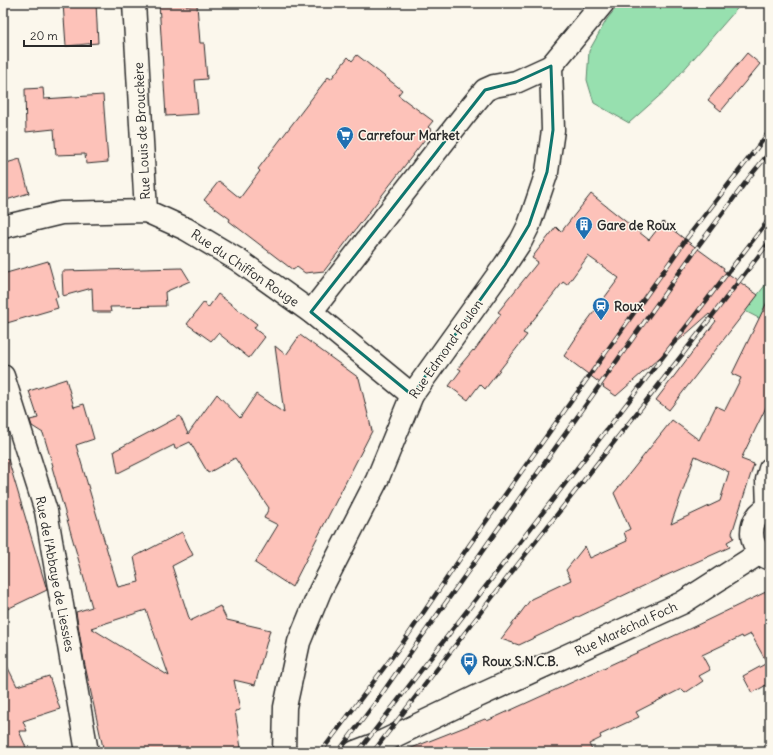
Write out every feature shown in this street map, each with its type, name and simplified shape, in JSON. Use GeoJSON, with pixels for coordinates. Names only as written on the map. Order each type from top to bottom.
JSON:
{"type":"FeatureCollection","features":[{"type":"Feature","properties":{"kind":"street","name":"Rue Louis de Brouckère"},"geometry":{"type":"LineString","coordinates":[[134,3],[146,212]]}},
{"type":"Feature","properties":{"kind":"street"},"geometry":{"type":"LineString","coordinates":[[311,312],[485,90],[494,86],[516,82],[551,66],[603,3]]}},
{"type":"Feature","properties":{"kind":"street","name":"Rue Edmond Foulon"},"geometry":{"type":"LineString","coordinates":[[284,752],[285,707],[299,642],[320,591],[377,480],[412,395],[505,265],[521,241],[529,225],[547,172],[553,130],[551,66]]}},
{"type":"Feature","properties":{"kind":"street","name":"Rue du Chiffon Rouge"},"geometry":{"type":"LineString","coordinates":[[3,227],[61,213],[146,212],[186,229],[238,260],[311,312],[412,395]]}},
{"type":"Feature","properties":{"kind":"street","name":"Rue de l'Abbaye de Liessies"},"geometry":{"type":"LineString","coordinates":[[3,376],[46,511],[87,752]]}},
{"type":"Feature","properties":{"kind":"street"},"geometry":{"type":"LineString","coordinates":[[765,556],[755,546],[752,538],[752,528],[760,513],[769,507],[768,480],[770,468]]}},
{"type":"Feature","properties":{"kind":"street","name":"Rue Maréchal Foch"},"geometry":{"type":"LineString","coordinates":[[355,752],[384,747],[476,697],[682,603],[765,556]]}},
{"type":"Feature","properties":{"kind":"highlighted area"},"geometry":{"type":"Polygon","coordinates":[[[551,66],[553,130],[547,172],[529,225],[505,265],[412,395],[311,312],[485,90],[516,82],[551,66]]]}},
{"type":"Feature","properties":{"kind":"green space"},"geometry":{"type":"Polygon","coordinates":[[[620,3],[742,3],[667,89],[629,123],[594,103],[587,80],[589,51],[607,19],[620,3]]]}},
{"type":"Feature","properties":{"kind":"green space"},"geometry":{"type":"Polygon","coordinates":[[[770,279],[770,324],[745,311],[770,279]]]}},
{"type":"Feature","properties":{"kind":"building"},"geometry":{"type":"Polygon","coordinates":[[[63,3],[96,3],[98,43],[66,46],[63,3]]]}},
{"type":"Feature","properties":{"kind":"building"},"geometry":{"type":"Polygon","coordinates":[[[159,3],[186,3],[186,6],[197,5],[200,43],[204,43],[207,79],[195,80],[198,114],[166,116],[159,3]]]}},
{"type":"Feature","properties":{"kind":"building"},"geometry":{"type":"Polygon","coordinates":[[[747,53],[760,64],[721,111],[708,100],[747,53]]]}},
{"type":"Feature","properties":{"kind":"building","name":"Carrefour Market"},"geometry":{"type":"Polygon","coordinates":[[[357,55],[402,90],[398,95],[433,121],[428,127],[432,130],[324,271],[305,273],[297,267],[293,270],[204,200],[219,181],[240,198],[260,171],[258,169],[328,77],[331,79],[348,57],[352,61],[357,55]]]}},
{"type":"Feature","properties":{"kind":"building"},"geometry":{"type":"Polygon","coordinates":[[[43,88],[44,99],[103,95],[108,162],[86,164],[85,154],[56,155],[54,129],[26,132],[25,89],[43,88]]]}},
{"type":"Feature","properties":{"kind":"building"},"geometry":{"type":"Polygon","coordinates":[[[20,159],[29,193],[3,201],[3,164],[20,159]]]}},
{"type":"Feature","properties":{"kind":"building"},"geometry":{"type":"Polygon","coordinates":[[[591,194],[649,240],[663,222],[724,268],[723,270],[758,295],[669,410],[656,400],[716,321],[709,314],[616,396],[564,356],[585,324],[619,278],[588,256],[567,285],[563,282],[523,333],[527,335],[485,389],[480,384],[468,400],[449,386],[461,370],[458,368],[473,350],[474,351],[501,314],[498,312],[538,262],[532,258],[537,251],[556,227],[561,232],[591,194]]]}},
{"type":"Feature","properties":{"kind":"building"},"geometry":{"type":"Polygon","coordinates":[[[48,261],[58,297],[55,298],[58,308],[7,323],[3,306],[3,274],[48,261]]]}},
{"type":"Feature","properties":{"kind":"building"},"geometry":{"type":"Polygon","coordinates":[[[182,268],[190,281],[165,292],[166,306],[110,307],[111,312],[93,312],[92,288],[63,296],[62,271],[182,268]]]}},
{"type":"Feature","properties":{"kind":"building"},"geometry":{"type":"Polygon","coordinates":[[[218,294],[257,324],[254,328],[265,337],[249,358],[218,333],[211,341],[187,324],[204,302],[208,308],[218,294]]]}},
{"type":"Feature","properties":{"kind":"building"},"geometry":{"type":"Polygon","coordinates":[[[770,296],[770,399],[741,459],[754,464],[732,533],[734,538],[727,542],[730,547],[656,580],[519,645],[501,639],[531,599],[571,580],[566,570],[585,546],[590,558],[627,541],[624,532],[630,529],[614,493],[672,420],[699,440],[716,406],[725,410],[741,378],[732,374],[770,296]],[[695,456],[671,524],[720,501],[729,472],[695,456]]]}},
{"type":"Feature","properties":{"kind":"building"},"geometry":{"type":"Polygon","coordinates":[[[300,335],[359,378],[372,431],[292,587],[255,563],[278,525],[264,518],[269,508],[235,458],[208,473],[190,442],[175,449],[174,445],[118,473],[114,451],[180,416],[188,434],[217,394],[240,418],[256,394],[284,413],[275,346],[286,355],[300,335]]]}},
{"type":"Feature","properties":{"kind":"building"},"geometry":{"type":"Polygon","coordinates":[[[66,379],[74,407],[84,404],[94,439],[76,445],[118,587],[139,582],[134,557],[182,532],[193,555],[172,566],[190,621],[220,606],[227,620],[270,630],[255,685],[234,680],[240,710],[235,711],[241,748],[216,752],[104,752],[84,661],[76,612],[92,607],[43,433],[32,426],[30,420],[38,418],[29,391],[66,379]],[[146,610],[91,628],[169,676],[146,610]]]}},
{"type":"Feature","properties":{"kind":"building"},"geometry":{"type":"Polygon","coordinates":[[[8,459],[47,590],[3,611],[3,460],[8,459]]]}},
{"type":"Feature","properties":{"kind":"building"},"geometry":{"type":"Polygon","coordinates":[[[770,590],[770,683],[752,693],[743,676],[767,663],[751,634],[743,638],[742,636],[702,655],[710,670],[699,676],[703,681],[685,693],[681,689],[636,712],[639,717],[600,735],[601,738],[589,744],[593,752],[404,752],[485,719],[487,721],[689,629],[770,590]]]}},
{"type":"Feature","properties":{"kind":"building"},"geometry":{"type":"Polygon","coordinates":[[[3,658],[17,686],[49,676],[60,709],[23,721],[27,731],[19,731],[28,752],[3,752],[3,658]]]}},
{"type":"Feature","properties":{"kind":"railway"},"geometry":{"type":"LineString","coordinates":[[321,752],[404,641],[470,544],[687,238],[770,131]]}},
{"type":"Feature","properties":{"kind":"railway"},"geometry":{"type":"LineString","coordinates":[[338,752],[376,702],[696,249],[770,152]]}},
{"type":"Feature","properties":{"kind":"railway"},"geometry":{"type":"LineString","coordinates":[[358,752],[770,218]]}},
{"type":"Feature","properties":{"kind":"railway"},"geometry":{"type":"LineString","coordinates":[[373,752],[770,241]]}},
{"type":"Feature","properties":{"kind":"place","name":"Carrefour Market"},"geometry":{"type":"Point","coordinates":[345,150]}},
{"type":"Feature","properties":{"kind":"place","name":"Gare de Roux"},"geometry":{"type":"Point","coordinates":[584,240]}},
{"type":"Feature","properties":{"kind":"place","name":"Roux"},"geometry":{"type":"Point","coordinates":[601,321]}},
{"type":"Feature","properties":{"kind":"place","name":"Roux S.N.C.B."},"geometry":{"type":"Point","coordinates":[469,676]}}]}
